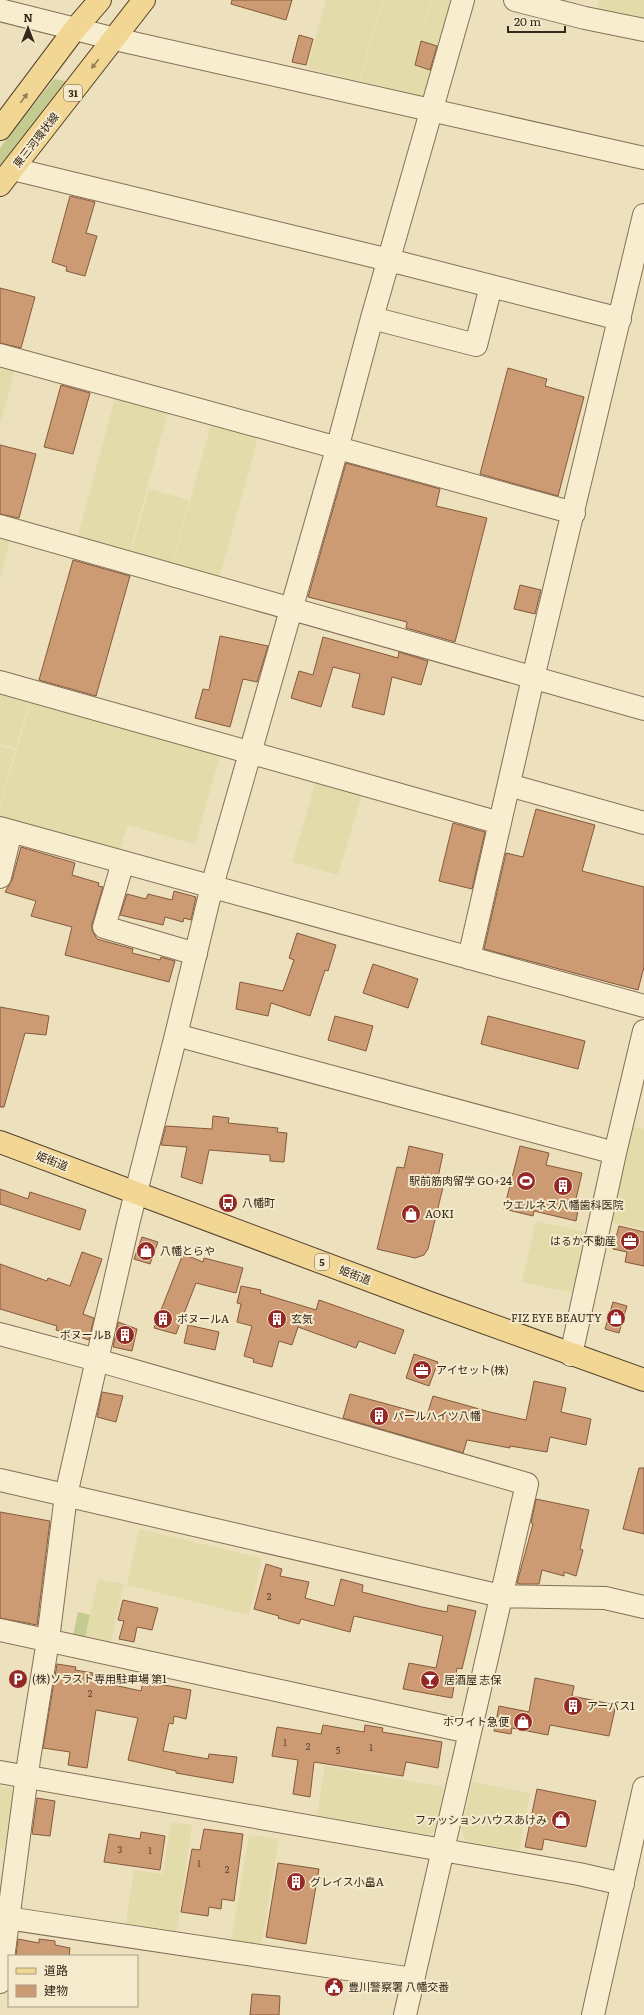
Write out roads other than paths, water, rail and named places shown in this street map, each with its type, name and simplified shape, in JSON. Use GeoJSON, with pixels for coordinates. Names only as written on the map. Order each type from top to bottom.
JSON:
{"type":"FeatureCollection","features":[{"type":"Feature","properties":{"kind":"main road"},"geometry":{"type":"LineString","coordinates":[[0,129],[75,30],[100,0]]}},
{"type":"Feature","properties":{"kind":"main road","name":"東三河環状線"},"geometry":{"type":"LineString","coordinates":[[6,177],[144,0]]}},
{"type":"Feature","properties":{"kind":"main road","name":"姫街道"},"geometry":{"type":"LineString","coordinates":[[0,1142],[644,1380]]}},
{"type":"Feature","properties":{"kind":"street"},"geometry":{"type":"LineString","coordinates":[[0,1982],[5,1917],[48,1640],[66,1495],[136,1193],[212,886],[463,0]]}},
{"type":"Feature","properties":{"kind":"street"},"geometry":{"type":"LineString","coordinates":[[516,0],[585,18],[644,30]]}},
{"type":"Feature","properties":{"kind":"street"},"geometry":{"type":"LineString","coordinates":[[8,7],[75,30],[432,109],[644,158]]}},
{"type":"Feature","properties":{"kind":"street"},"geometry":{"type":"LineString","coordinates":[[6,177],[389,260],[620,319]]}},
{"type":"Feature","properties":{"kind":"street"},"geometry":{"type":"LineString","coordinates":[[469,958],[533,678],[574,513],[644,215]]}},
{"type":"Feature","properties":{"kind":"street"},"geometry":{"type":"LineString","coordinates":[[372,318],[476,345],[491,286]]}},
{"type":"Feature","properties":{"kind":"street"},"geometry":{"type":"LineString","coordinates":[[0,355],[574,513]]}},
{"type":"Feature","properties":{"kind":"street"},"geometry":{"type":"LineString","coordinates":[[0,526],[644,709]]}},
{"type":"Feature","properties":{"kind":"street"},"geometry":{"type":"LineString","coordinates":[[0,682],[251,751],[500,823]]}},
{"type":"Feature","properties":{"kind":"street"},"geometry":{"type":"LineString","coordinates":[[509,785],[644,823]]}},
{"type":"Feature","properties":{"kind":"street"},"geometry":{"type":"LineString","coordinates":[[0,877],[6,829],[644,1006]]}},
{"type":"Feature","properties":{"kind":"street"},"geometry":{"type":"LineString","coordinates":[[123,862],[104,927],[196,954]]}},
{"type":"Feature","properties":{"kind":"street"},"geometry":{"type":"LineString","coordinates":[[571,1354],[615,1153],[644,1031]]}},
{"type":"Feature","properties":{"kind":"street"},"geometry":{"type":"LineString","coordinates":[[176,1035],[615,1153]]}},
{"type":"Feature","properties":{"kind":"street"},"geometry":{"type":"LineString","coordinates":[[0,1334],[98,1360],[527,1484],[409,1997],[397,2015]]}},
{"type":"Feature","properties":{"kind":"street"},"geometry":{"type":"LineString","coordinates":[[0,1480],[501,1596],[605,1598],[644,1607]]}},
{"type":"Feature","properties":{"kind":"street"},"geometry":{"type":"LineString","coordinates":[[0,1630],[469,1732]]}},
{"type":"Feature","properties":{"kind":"street"},"geometry":{"type":"LineString","coordinates":[[0,1772],[442,1850],[623,1884]]}},
{"type":"Feature","properties":{"kind":"street"},"geometry":{"type":"LineString","coordinates":[[593,2015],[644,1788]]}},
{"type":"Feature","properties":{"kind":"street"},"geometry":{"type":"LineString","coordinates":[[5,1917],[409,1997]]}},
{"type":"Feature","properties":{"kind":"place","name":"駅前筋肉留学 GO+24"},"geometry":{"type":"Point","coordinates":[526,1181]}},
{"type":"Feature","properties":{"kind":"place","name":"ウエルネス八幡歯科医院"},"geometry":{"type":"Point","coordinates":[563,1186]}},
{"type":"Feature","properties":{"kind":"place","name":"八幡町"},"geometry":{"type":"Point","coordinates":[228,1203]}},
{"type":"Feature","properties":{"kind":"place","name":"AOKI"},"geometry":{"type":"Point","coordinates":[411,1214]}},
{"type":"Feature","properties":{"kind":"place","name":"はるか不動産"},"geometry":{"type":"Point","coordinates":[630,1241]}},
{"type":"Feature","properties":{"kind":"place","name":"八幡とらや"},"geometry":{"type":"Point","coordinates":[146,1251]}},
{"type":"Feature","properties":{"kind":"place","name":"FIZ EYE BEAUTY"},"geometry":{"type":"Point","coordinates":[616,1318]}},
{"type":"Feature","properties":{"kind":"place","name":"ボヌールA"},"geometry":{"type":"Point","coordinates":[163,1319]}},
{"type":"Feature","properties":{"kind":"place","name":"玄気"},"geometry":{"type":"Point","coordinates":[277,1319]}},
{"type":"Feature","properties":{"kind":"place","name":"ボヌールB"},"geometry":{"type":"Point","coordinates":[125,1335]}},
{"type":"Feature","properties":{"kind":"place","name":"アイセット(株)"},"geometry":{"type":"Point","coordinates":[422,1370]}},
{"type":"Feature","properties":{"kind":"place","name":"パールハイツ八幡"},"geometry":{"type":"Point","coordinates":[379,1416]}},
{"type":"Feature","properties":{"kind":"place","name":"(株)ソラスト専用駐車場 第1"},"geometry":{"type":"Point","coordinates":[18,1679]}},
{"type":"Feature","properties":{"kind":"place","name":"居酒屋 志保"},"geometry":{"type":"Point","coordinates":[430,1680]}},
{"type":"Feature","properties":{"kind":"place","name":"アーバス1"},"geometry":{"type":"Point","coordinates":[573,1706]}},
{"type":"Feature","properties":{"kind":"place","name":"ホワイト急便"},"geometry":{"type":"Point","coordinates":[523,1722]}},
{"type":"Feature","properties":{"kind":"place","name":"ファッションハウスあけみ"},"geometry":{"type":"Point","coordinates":[561,1820]}},
{"type":"Feature","properties":{"kind":"place","name":"グレイス小畠A"},"geometry":{"type":"Point","coordinates":[296,1882]}},
{"type":"Feature","properties":{"kind":"place","name":"豊川警察署 八幡交番"},"geometry":{"type":"Point","coordinates":[334,1987]}}]}
